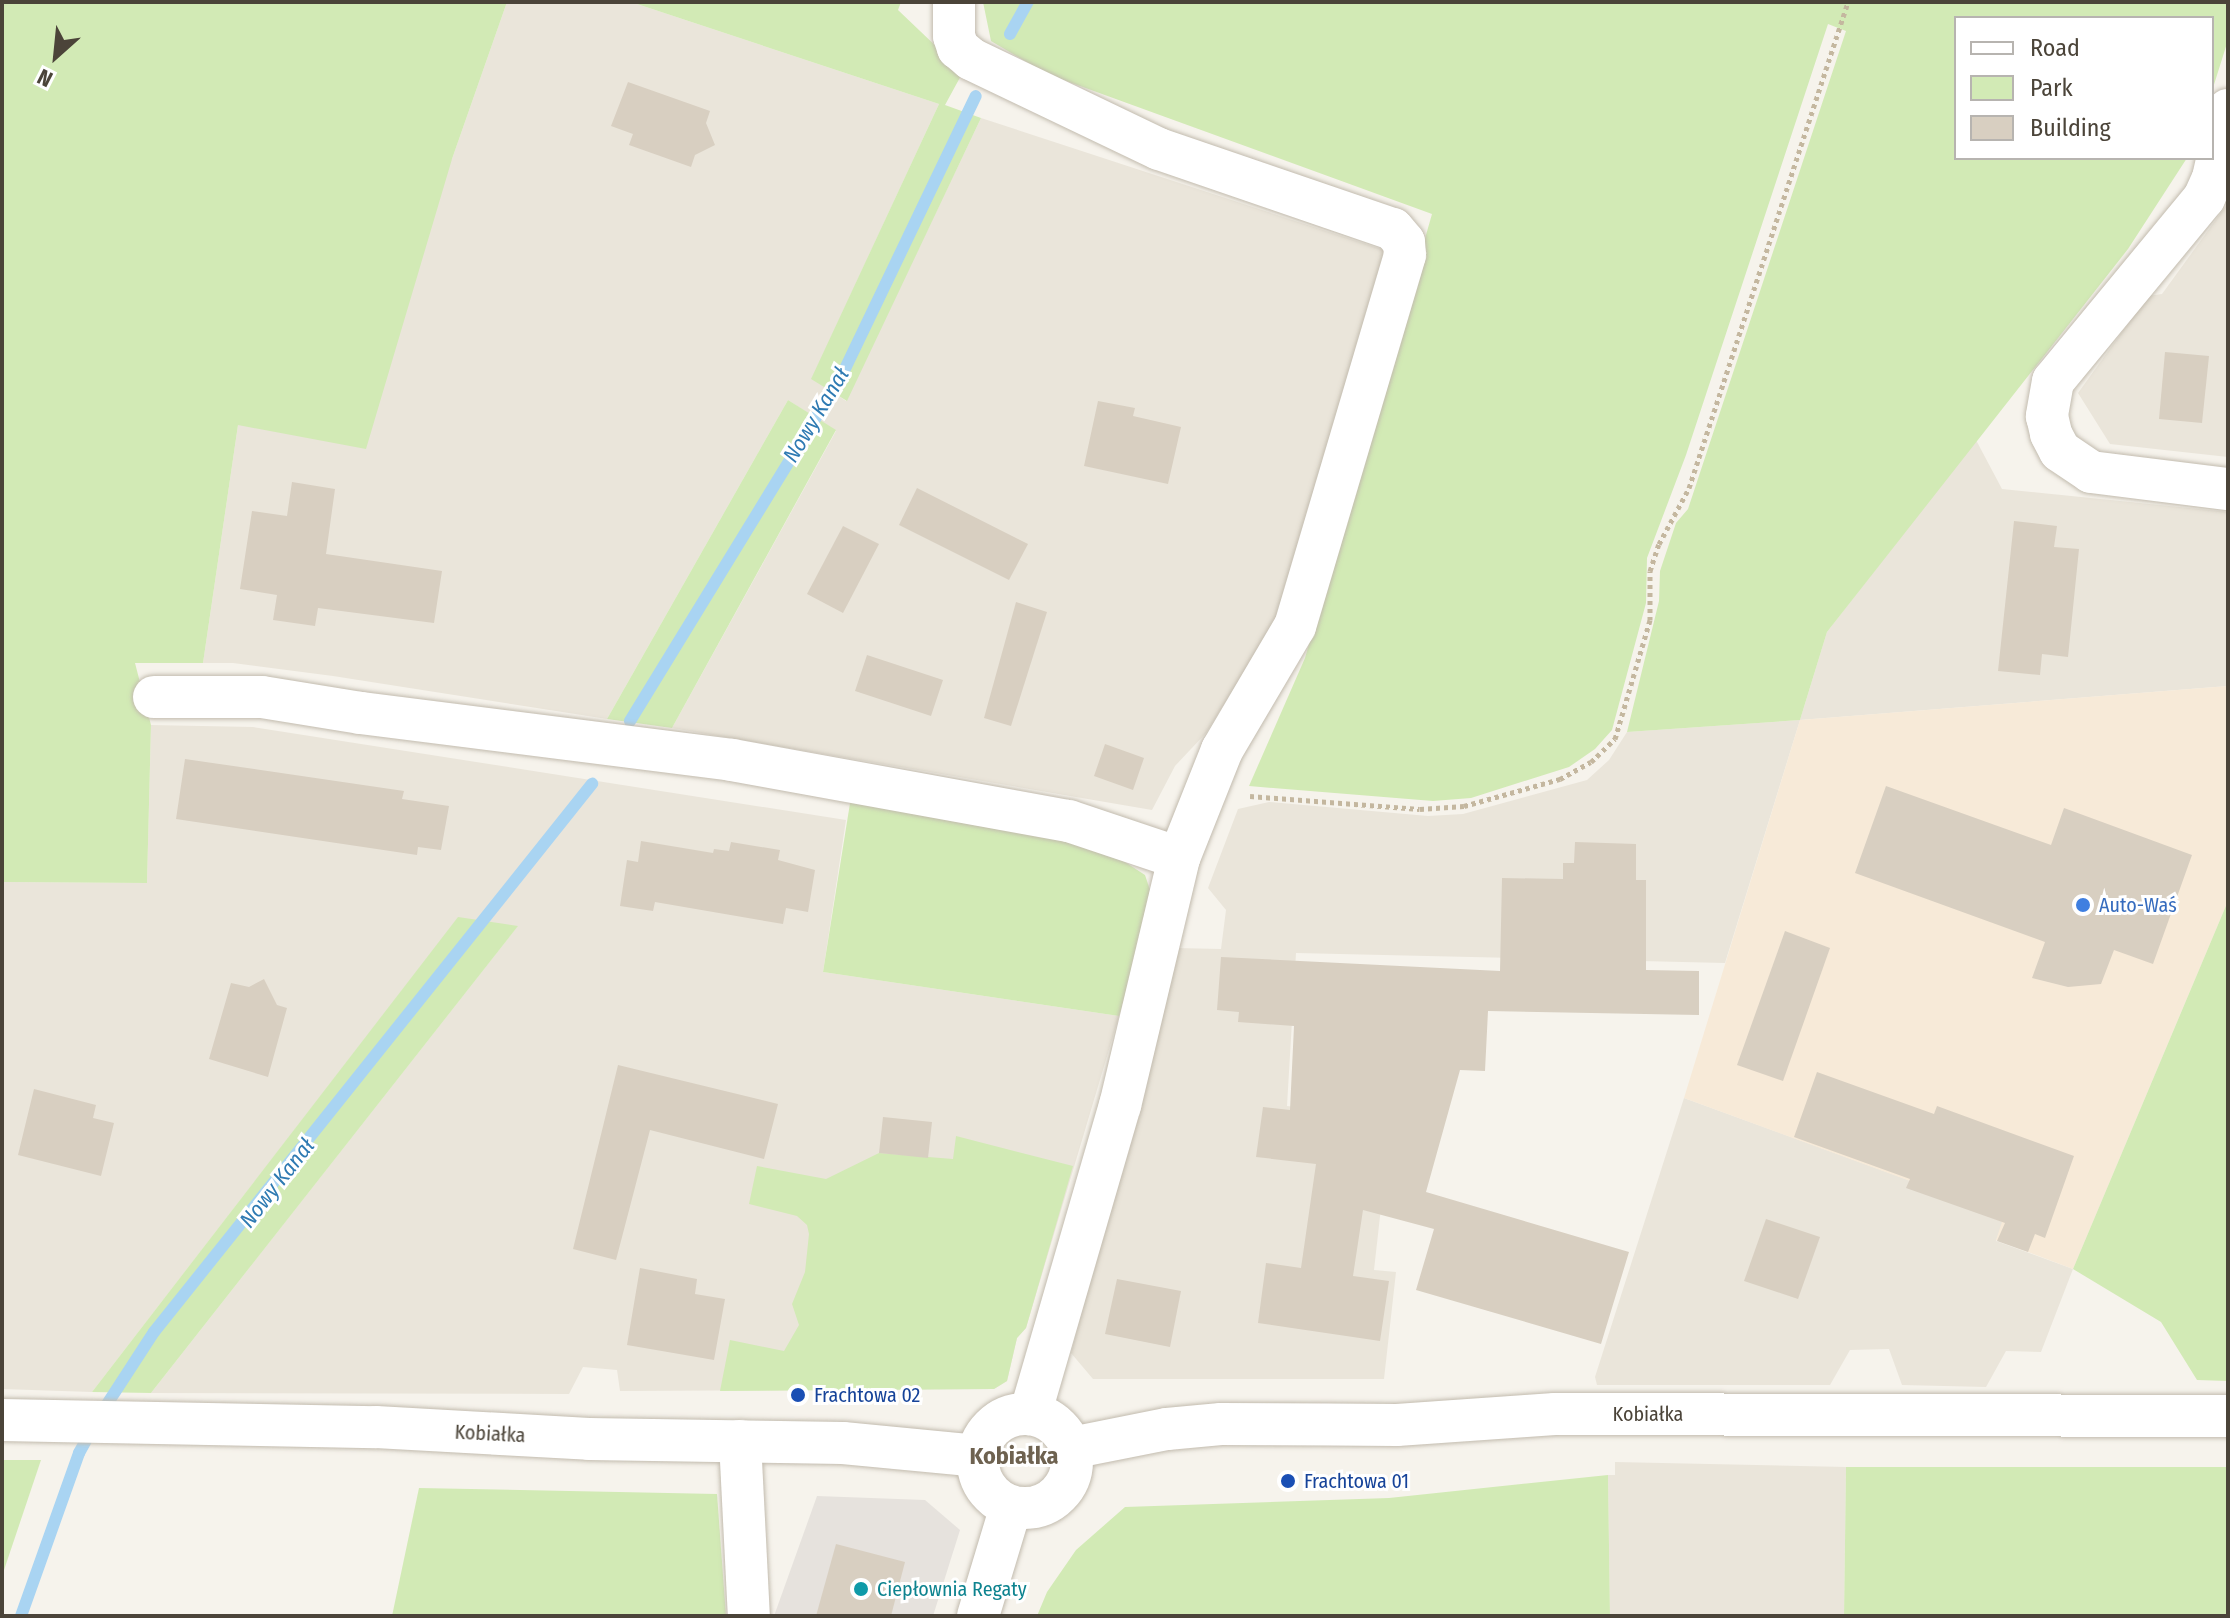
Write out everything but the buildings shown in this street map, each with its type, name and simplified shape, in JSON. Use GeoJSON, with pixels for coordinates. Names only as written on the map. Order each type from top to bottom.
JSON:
{"type":"FeatureCollection","features":[{"type":"Feature","properties":{"kind":"street"},"geometry":{"type":"LineString","coordinates":[[954,2],[954,36],[958,48],[971,59],[1159,149],[1393,229],[1404,242],[1405,255],[1295,626],[1222,750],[1179,858],[1120,1105],[1030,1414]]}},
{"type":"Feature","properties":{"kind":"street"},"geometry":{"type":"LineString","coordinates":[[2228,110],[2204,198],[2053,381],[2047,416],[2051,434],[2060,451],[2074,464],[2091,472],[2228,489]]}},
{"type":"Feature","properties":{"kind":"street"},"geometry":{"type":"LineString","coordinates":[[154,697],[262,697],[361,713],[732,760],[1069,821],[1179,858]]}},
{"type":"Feature","properties":{"kind":"street"},"geometry":{"type":"LineString","coordinates":[[1030,1414],[1047,1419],[1062,1431],[1071,1448],[1070,1475],[1055,1498],[1038,1507],[1011,1507],[988,1491],[979,1475],[977,1456],[982,1439],[995,1424],[1011,1416],[1030,1414]]}},
{"type":"Feature","properties":{"kind":"street","name":"Kobiałka"},"geometry":{"type":"LineString","coordinates":[[1071,1448],[1167,1429],[1221,1424],[1397,1425],[1555,1414],[2228,1416]]}},
{"type":"Feature","properties":{"kind":"street","name":"Kobiałka"},"geometry":{"type":"LineString","coordinates":[[2,1420],[376,1427],[589,1439],[843,1443],[977,1456]]}},
{"type":"Feature","properties":{"kind":"street"},"geometry":{"type":"LineString","coordinates":[[740,1441],[749,1616]]}},
{"type":"Feature","properties":{"kind":"street"},"geometry":{"type":"LineString","coordinates":[[978,1616],[1011,1507]]}},
{"type":"Feature","properties":{"kind":"path"},"geometry":{"type":"LineString","coordinates":[[1196,815],[1257,794],[1420,809],[1464,806],[1560,779],[1591,762],[1615,739],[1650,620],[1650,571],[1659,544],[1689,488],[1848,2]]}},
{"type":"Feature","properties":{"kind":"shaded area"},"geometry":{"type":"Polygon","coordinates":[[[507,2],[631,2],[939,104],[812,378],[846,401],[981,118],[1387,251],[1275,623],[1206,733],[1175,766],[1152,810],[672,728],[836,431],[788,400],[607,719],[333,676],[233,663],[203,663],[238,425],[452,159],[507,2]]]}},
{"type":"Feature","properties":{"kind":"shaded area"},"geometry":{"type":"Polygon","coordinates":[[[2228,203],[2228,457],[2110,444],[2078,393],[2148,296],[2162,294],[2228,203]]]}},
{"type":"Feature","properties":{"kind":"shaded area"},"geometry":{"type":"Polygon","coordinates":[[[1976,440],[2002,489],[2228,512],[2228,686],[1800,720],[1827,632],[1976,440]]]}},
{"type":"Feature","properties":{"kind":"shaded area"},"geometry":{"type":"Polygon","coordinates":[[[2228,686],[2228,901],[2073,1269],[1996,1240],[2002,1222],[1910,1181],[1684,1098],[1800,720],[2228,686]]]}},
{"type":"Feature","properties":{"kind":"shaded area"},"geometry":{"type":"Polygon","coordinates":[[[1800,720],[1725,963],[1296,953],[1287,1106],[1391,1118],[1374,1270],[1396,1272],[1384,1379],[1093,1379],[1071,1353],[1176,948],[1221,949],[1226,910],[1208,888],[1238,809],[1269,802],[1428,816],[1463,814],[1587,780],[1609,760],[1627,732],[1800,720]]]}},
{"type":"Feature","properties":{"kind":"shaded area"},"geometry":{"type":"Polygon","coordinates":[[[151,725],[253,727],[846,820],[823,972],[1119,1016],[1026,1328],[1017,1338],[1007,1381],[994,1389],[620,1391],[617,1370],[583,1367],[569,1394],[151,1393],[517,927],[458,918],[92,1392],[2,1389],[2,882],[147,883],[151,725]]]}},
{"type":"Feature","properties":{"kind":"shaded area"},"geometry":{"type":"Polygon","coordinates":[[[1684,1098],[1911,1181],[2003,1222],[1996,1241],[2073,1269],[2041,1352],[2006,1351],[1986,1387],[1902,1385],[1889,1349],[1850,1350],[1830,1385],[1597,1385],[1595,1377],[1684,1098]]]}},
{"type":"Feature","properties":{"kind":"shaded area"},"geometry":{"type":"Polygon","coordinates":[[[1615,1462],[1846,1467],[1844,1616],[1610,1616],[1608,1475],[1615,1475],[1615,1462]]]}},
{"type":"Feature","properties":{"kind":"shaded area"},"geometry":{"type":"Polygon","coordinates":[[[817,1496],[925,1500],[960,1530],[933,1616],[774,1616],[817,1496]]]}},
{"type":"Feature","properties":{"kind":"green space"},"geometry":{"type":"Polygon","coordinates":[[[2,2],[507,2],[452,159],[366,449],[238,425],[203,663],[135,663],[151,725],[147,883],[2,882],[2,2]]]}},
{"type":"Feature","properties":{"kind":"green space"},"geometry":{"type":"Polygon","coordinates":[[[631,2],[901,2],[898,10],[963,72],[945,105],[981,118],[847,401],[811,379],[939,104],[631,2]]]}},
{"type":"Feature","properties":{"kind":"green space"},"geometry":{"type":"Polygon","coordinates":[[[983,2],[2228,2],[2228,40],[2214,85],[2214,16],[1954,16],[1954,160],[2186,160],[2128,249],[1827,632],[1800,720],[1627,732],[1659,601],[1660,571],[1676,523],[1688,509],[1846,31],[1828,24],[1686,455],[1647,558],[1646,603],[1612,730],[1595,749],[1569,767],[1471,798],[1433,801],[1249,786],[1305,658],[1432,214],[1047,74],[991,41],[983,2]]]}},
{"type":"Feature","properties":{"kind":"green space"},"geometry":{"type":"Polygon","coordinates":[[[788,400],[836,430],[672,728],[607,719],[788,400]]]}},
{"type":"Feature","properties":{"kind":"green space"},"geometry":{"type":"Polygon","coordinates":[[[851,797],[1056,833],[1108,851],[1145,875],[1154,902],[1119,1016],[823,972],[851,797]]]}},
{"type":"Feature","properties":{"kind":"green space"},"geometry":{"type":"Polygon","coordinates":[[[2228,901],[2228,1381],[2197,1380],[2161,1322],[2073,1269],[2228,901]]]}},
{"type":"Feature","properties":{"kind":"green space"},"geometry":{"type":"Polygon","coordinates":[[[458,917],[518,926],[151,1393],[92,1392],[458,917]]]}},
{"type":"Feature","properties":{"kind":"green space"},"geometry":{"type":"Polygon","coordinates":[[[956,1136],[1073,1166],[1026,1328],[1017,1338],[1007,1381],[994,1389],[720,1391],[730,1340],[784,1351],[799,1325],[792,1304],[805,1272],[807,1225],[797,1216],[749,1204],[757,1166],[826,1179],[879,1153],[953,1159],[956,1136]]]}},
{"type":"Feature","properties":{"kind":"green space"},"geometry":{"type":"Polygon","coordinates":[[[2,1460],[41,1460],[2,1576],[2,1460]]]}},
{"type":"Feature","properties":{"kind":"green space"},"geometry":{"type":"Polygon","coordinates":[[[1846,1467],[2228,1467],[2228,1616],[1844,1616],[1846,1467]]]}},
{"type":"Feature","properties":{"kind":"green space"},"geometry":{"type":"Polygon","coordinates":[[[1608,1475],[1610,1616],[1037,1616],[1047,1592],[1076,1550],[1125,1507],[1389,1498],[1608,1475]]]}},
{"type":"Feature","properties":{"kind":"green space"},"geometry":{"type":"Polygon","coordinates":[[[419,1488],[717,1494],[726,1616],[392,1616],[419,1488]]]}},
{"type":"Feature","properties":{"kind":"waterway","name":"Nowy Kanał"},"geometry":{"type":"LineString","coordinates":[[1010,34],[1028,2]]}},
{"type":"Feature","properties":{"kind":"waterway","name":"Nowy Kanał"},"geometry":{"type":"LineString","coordinates":[[630,721],[843,373],[976,96]]}},
{"type":"Feature","properties":{"kind":"waterway","name":"Nowy Kanał"},"geometry":{"type":"LineString","coordinates":[[100,1415],[154,1332],[592,784]]}},
{"type":"Feature","properties":{"kind":"waterway","name":"Nowy Kanał"},"geometry":{"type":"LineString","coordinates":[[21,1616],[79,1453],[91,1431]]}},
{"type":"Feature","properties":{"kind":"place","name":"Auto-Waś"},"geometry":{"type":"Point","coordinates":[2083,905]}},
{"type":"Feature","properties":{"kind":"place","name":"Frachtowa 02"},"geometry":{"type":"Point","coordinates":[798,1395]}},
{"type":"Feature","properties":{"kind":"place","name":"Frachtowa 01"},"geometry":{"type":"Point","coordinates":[1288,1481]}},
{"type":"Feature","properties":{"kind":"place","name":"Ciepłownia Regaty"},"geometry":{"type":"Point","coordinates":[861,1589]}},
{"type":"Feature","properties":{"kind":"district","name":"Kobiałka"},"geometry":{"type":"Point","coordinates":[1014,1457]}}]}
